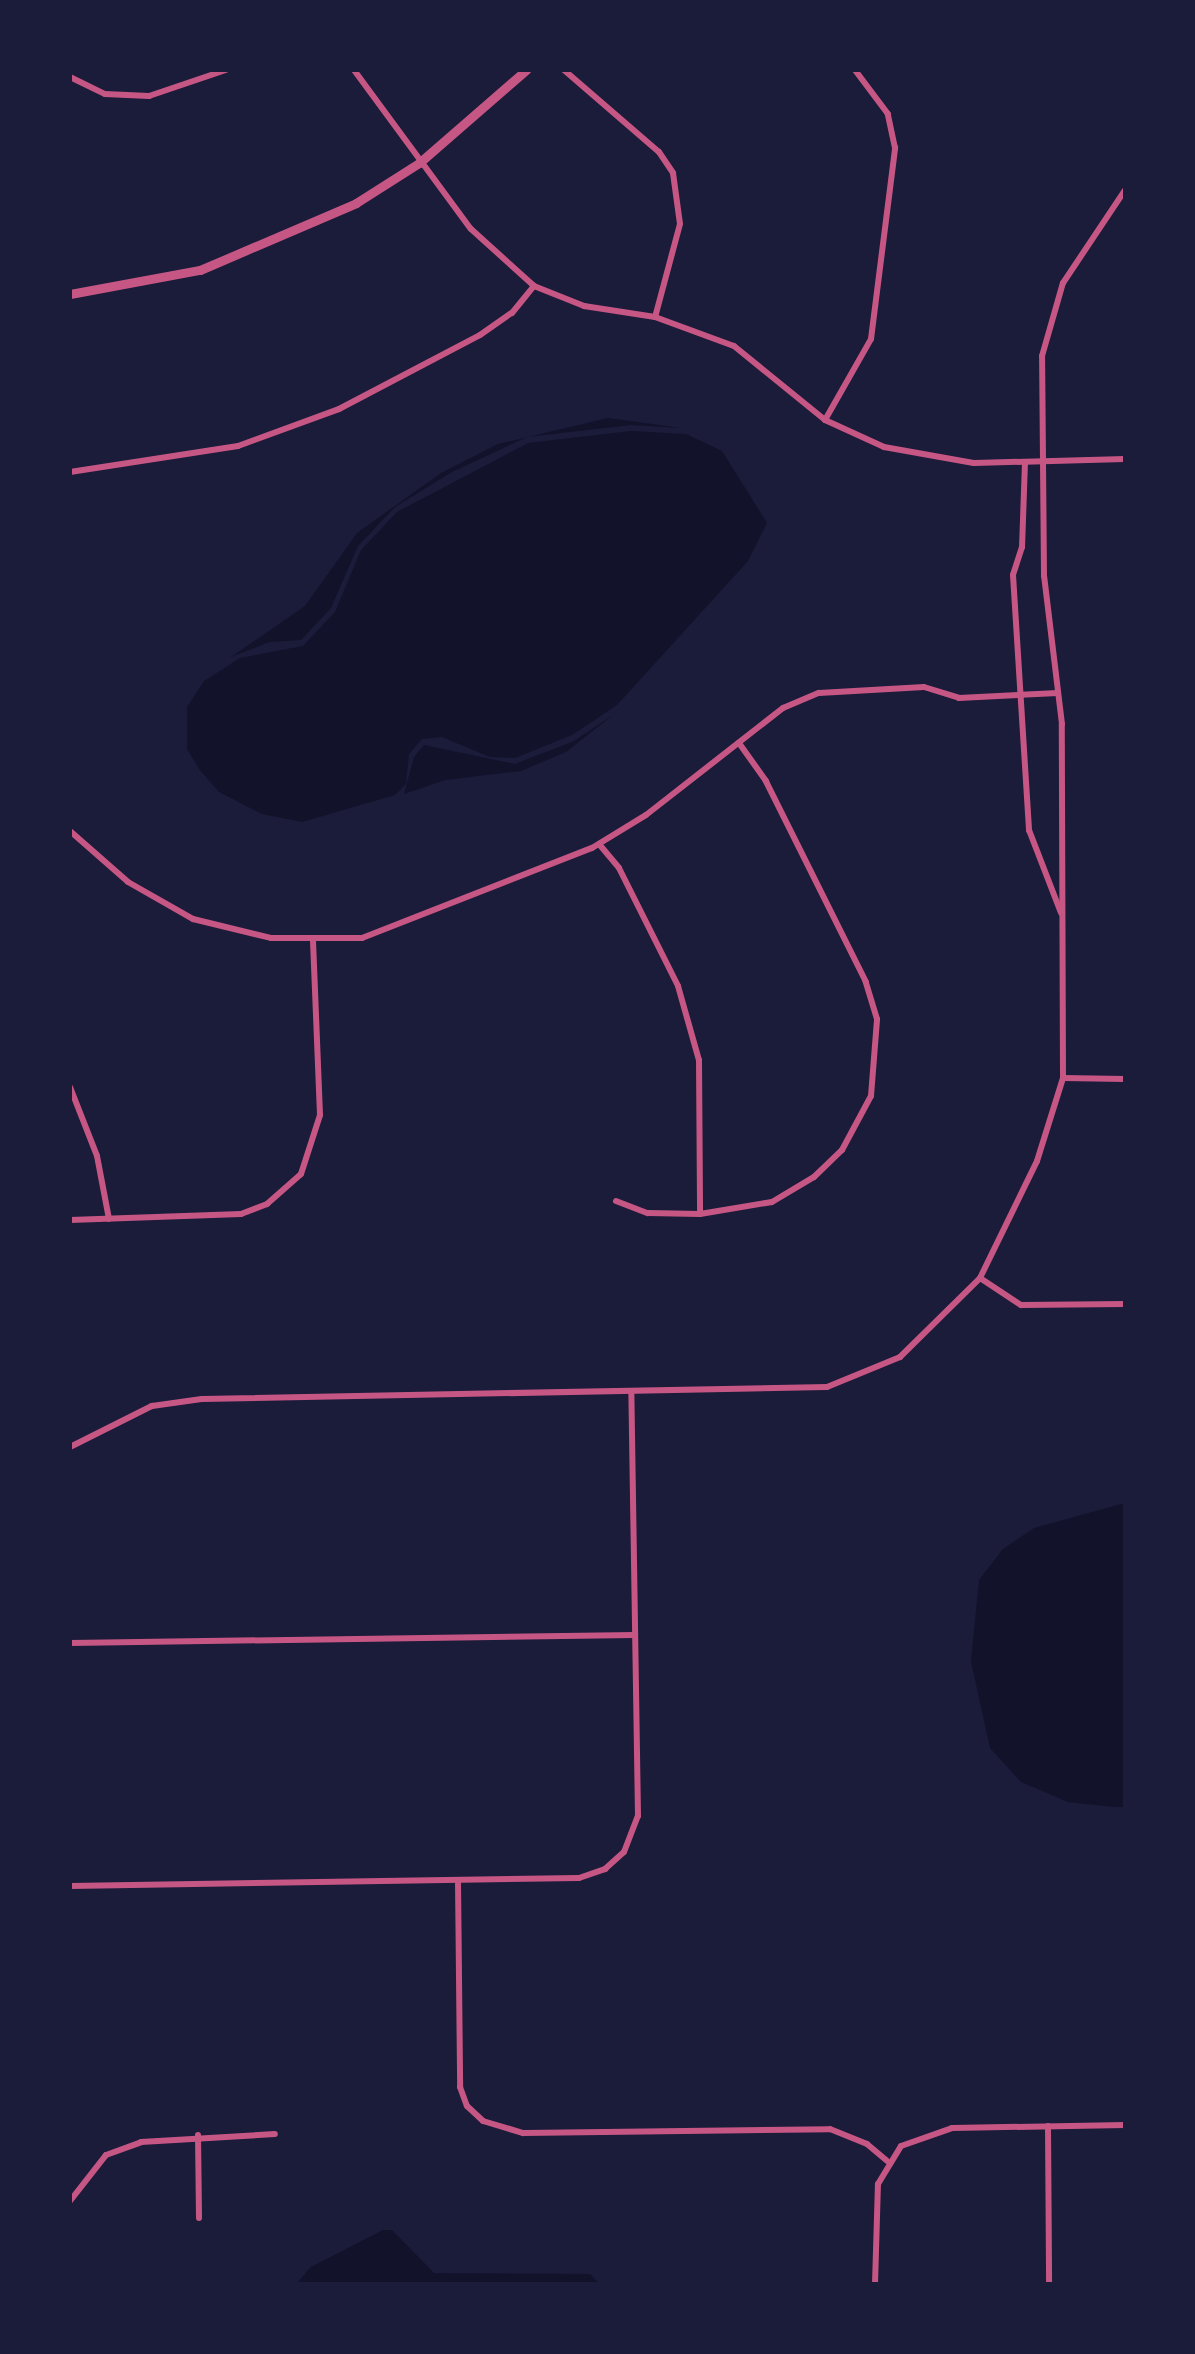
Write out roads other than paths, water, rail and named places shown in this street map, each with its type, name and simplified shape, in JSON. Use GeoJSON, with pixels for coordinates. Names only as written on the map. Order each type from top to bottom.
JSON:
{"type":"FeatureCollection","features":[{"type":"Feature","properties":{"kind":"street"},"geometry":{"type":"LineString","coordinates":[[70,76],[105,94],[149,96],[226,70]]}},
{"type":"Feature","properties":{"kind":"street"},"geometry":{"type":"LineString","coordinates":[[354,70],[471,229],[534,286],[584,306],[655,317],[734,346],[825,420],[926,458],[1025,462],[1125,459]]}},
{"type":"Feature","properties":{"kind":"street"},"geometry":{"type":"LineString","coordinates":[[70,294],[245,255],[356,203],[419,163],[526,70]]}},
{"type":"Feature","properties":{"kind":"street"},"geometry":{"type":"LineString","coordinates":[[564,70],[651,144],[673,173],[680,224],[655,317]]}},
{"type":"Feature","properties":{"kind":"street"},"geometry":{"type":"LineString","coordinates":[[825,420],[855,375],[878,312],[895,148],[888,114],[854,70]]}},
{"type":"Feature","properties":{"kind":"street"},"geometry":{"type":"LineString","coordinates":[[70,1447],[152,1406],[202,1399],[632,1392],[848,1382],[900,1357],[980,1278],[1037,1161],[1064,1078],[1058,693],[1044,576],[1040,395],[1048,319],[1063,283],[1125,190]]}},
{"type":"Feature","properties":{"kind":"street"},"geometry":{"type":"LineString","coordinates":[[70,472],[238,446],[339,409],[480,335],[512,313],[534,286]]}},
{"type":"Feature","properties":{"kind":"street"},"geometry":{"type":"LineString","coordinates":[[1025,462],[1022,548],[1013,575],[1029,830],[1064,918]]}},
{"type":"Feature","properties":{"kind":"street"},"geometry":{"type":"LineString","coordinates":[[70,832],[128,882],[194,920],[271,938],[362,938],[404,926],[599,844],[783,708],[820,692],[924,687],[959,698],[1022,698],[1058,693]]}},
{"type":"Feature","properties":{"kind":"street"},"geometry":{"type":"LineString","coordinates":[[616,1200],[648,1213],[700,1214],[772,1202],[814,1178],[859,1124],[878,1053],[866,982],[766,782],[739,743]]}},
{"type":"Feature","properties":{"kind":"street"},"geometry":{"type":"LineString","coordinates":[[599,844],[619,868],[678,986],[699,1060],[700,1214]]}},
{"type":"Feature","properties":{"kind":"street"},"geometry":{"type":"LineString","coordinates":[[70,1220],[242,1214],[267,1204],[301,1174],[320,1115],[313,940]]}},
{"type":"Feature","properties":{"kind":"street"},"geometry":{"type":"LineString","coordinates":[[1064,1078],[1125,1079]]}},
{"type":"Feature","properties":{"kind":"street"},"geometry":{"type":"LineString","coordinates":[[70,1087],[97,1156],[108,1219]]}},
{"type":"Feature","properties":{"kind":"street"},"geometry":{"type":"LineString","coordinates":[[980,1278],[1021,1305],[1125,1304]]}},
{"type":"Feature","properties":{"kind":"street"},"geometry":{"type":"LineString","coordinates":[[70,1886],[580,1878],[605,1868],[624,1852],[638,1816],[632,1392]]}},
{"type":"Feature","properties":{"kind":"street"},"geometry":{"type":"LineString","coordinates":[[70,1643],[636,1635]]}},
{"type":"Feature","properties":{"kind":"street"},"geometry":{"type":"LineString","coordinates":[[458,1881],[460,2088],[467,2106],[482,2121],[522,2134],[830,2128],[866,2144],[887,2161]]}},
{"type":"Feature","properties":{"kind":"street"},"geometry":{"type":"LineString","coordinates":[[875,2284],[875,2200],[887,2161],[902,2146],[952,2128],[1125,2125]]}},
{"type":"Feature","properties":{"kind":"street"},"geometry":{"type":"LineString","coordinates":[[1048,2126],[1049,2284]]}},
{"type":"Feature","properties":{"kind":"street"},"geometry":{"type":"LineString","coordinates":[[70,2201],[106,2156],[140,2142],[198,2135],[275,2134]]}},
{"type":"Feature","properties":{"kind":"street"},"geometry":{"type":"LineString","coordinates":[[198,2135],[199,2218]]}}]}
